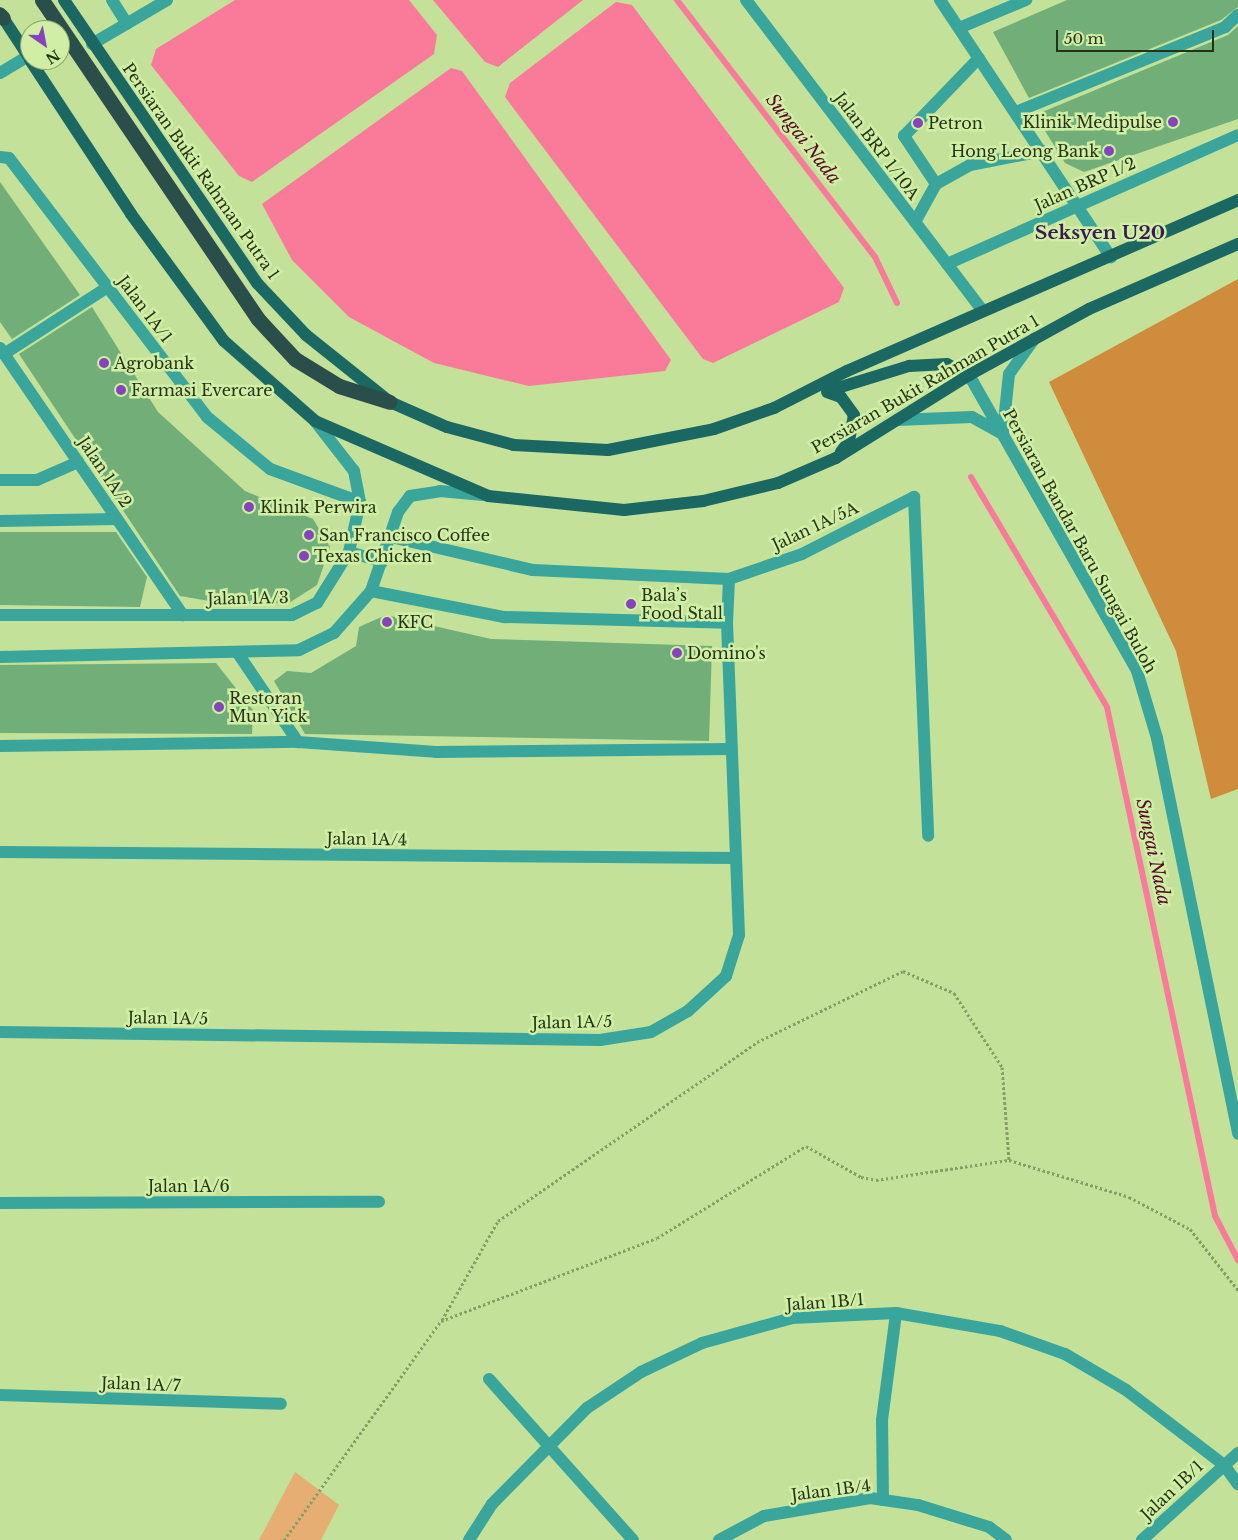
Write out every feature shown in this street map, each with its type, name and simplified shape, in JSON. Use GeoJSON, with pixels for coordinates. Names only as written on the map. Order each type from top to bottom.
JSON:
{"type":"FeatureCollection","features":[{"type":"Feature","properties":{"kind":"highway"},"geometry":{"type":"LineString","coordinates":[[42,0],[258,319],[295,359],[339,386],[390,402]]}},
{"type":"Feature","properties":{"kind":"main road","name":"Persiaran Bukit Rahman Putra 1"},"geometry":{"type":"LineString","coordinates":[[64,0],[92,44],[257,283],[306,335],[390,402],[447,426],[514,445],[608,450],[714,429],[774,408],[982,311],[1111,257],[1238,200]]}},
{"type":"Feature","properties":{"kind":"main road","name":"Persiaran Bukit Rahman Putra 1"},"geometry":{"type":"LineString","coordinates":[[1,15],[20,45]]}},
{"type":"Feature","properties":{"kind":"main road","name":"Persiaran Bukit Rahman Putra 1"},"geometry":{"type":"LineString","coordinates":[[36,70],[131,214],[224,341],[315,421],[488,496],[624,510],[703,502],[778,484],[836,458],[969,375],[1089,309],[1238,244]]}},
{"type":"Feature","properties":{"kind":"main road"},"geometry":{"type":"LineString","coordinates":[[774,408],[909,366],[947,364],[969,375]]}},
{"type":"Feature","properties":{"kind":"main road"},"geometry":{"type":"LineString","coordinates":[[831,390],[854,415],[850,441],[836,458]]}},
{"type":"Feature","properties":{"kind":"street"},"geometry":{"type":"LineString","coordinates":[[112,0],[127,24]]}},
{"type":"Feature","properties":{"kind":"street"},"geometry":{"type":"LineString","coordinates":[[92,44],[167,0]]}},
{"type":"Feature","properties":{"kind":"street","name":"Jalan BRP 1/10A"},"geometry":{"type":"LineString","coordinates":[[746,0],[982,311]]}},
{"type":"Feature","properties":{"kind":"street"},"geometry":{"type":"LineString","coordinates":[[940,0],[1079,203],[1111,257]]}},
{"type":"Feature","properties":{"kind":"street"},"geometry":{"type":"LineString","coordinates":[[959,28],[1026,0]]}},
{"type":"Feature","properties":{"kind":"street"},"geometry":{"type":"LineString","coordinates":[[1016,112],[1221,29],[1238,15]]}},
{"type":"Feature","properties":{"kind":"street"},"geometry":{"type":"LineString","coordinates":[[936,184],[904,136],[980,58]]}},
{"type":"Feature","properties":{"kind":"street"},"geometry":{"type":"LineString","coordinates":[[0,73],[20,63]]}},
{"type":"Feature","properties":{"kind":"street","name":"Jalan BRP 1/2"},"geometry":{"type":"LineString","coordinates":[[947,264],[1079,203],[1238,136]]}},
{"type":"Feature","properties":{"kind":"street"},"geometry":{"type":"LineString","coordinates":[[915,222],[936,184],[970,165],[1043,151]]}},
{"type":"Feature","properties":{"kind":"street","name":"Jalan 1A/1"},"geometry":{"type":"LineString","coordinates":[[0,157],[9,158],[208,417],[237,445],[270,469],[360,502]]}},
{"type":"Feature","properties":{"kind":"street"},"geometry":{"type":"LineString","coordinates":[[2,351],[108,287]]}},
{"type":"Feature","properties":{"kind":"street"},"geometry":{"type":"LineString","coordinates":[[897,420],[972,417],[1003,434],[1009,374],[1036,338]]}},
{"type":"Feature","properties":{"kind":"street","name":"Jalan 1A/2"},"geometry":{"type":"LineString","coordinates":[[2,351],[183,615]]}},
{"type":"Feature","properties":{"kind":"street","name":"Persiaran Bandar Baru Sungai Buloh"},"geometry":{"type":"LineString","coordinates":[[969,375],[1137,671],[1157,738],[1228,1079]]}},
{"type":"Feature","properties":{"kind":"street","name":"Jalan 1A/3"},"geometry":{"type":"LineString","coordinates":[[0,615],[292,615],[317,603],[349,552],[360,502],[354,471],[315,421]]}},
{"type":"Feature","properties":{"kind":"street"},"geometry":{"type":"LineString","coordinates":[[0,480],[37,480],[78,462]]}},
{"type":"Feature","properties":{"kind":"street"},"geometry":{"type":"LineString","coordinates":[[0,657],[299,650],[334,633],[371,591],[383,562],[398,512],[410,496],[440,491],[488,496]]}},
{"type":"Feature","properties":{"kind":"street","name":"Jalan 1A/5A"},"geometry":{"type":"LineString","coordinates":[[391,537],[533,570],[729,579],[802,554],[914,497],[928,836]]}},
{"type":"Feature","properties":{"kind":"street"},"geometry":{"type":"LineString","coordinates":[[0,521],[117,519]]}},
{"type":"Feature","properties":{"kind":"street"},"geometry":{"type":"LineString","coordinates":[[349,552],[383,562]]}},
{"type":"Feature","properties":{"kind":"street","name":"Jalan 1A/5"},"geometry":{"type":"LineString","coordinates":[[0,1032],[600,1040],[651,1032],[688,1011],[726,976],[739,935],[734,858],[727,623],[729,579]]}},
{"type":"Feature","properties":{"kind":"street"},"geometry":{"type":"LineString","coordinates":[[371,591],[504,617],[727,623]]}},
{"type":"Feature","properties":{"kind":"street"},"geometry":{"type":"LineString","coordinates":[[237,652],[298,742]]}},
{"type":"Feature","properties":{"kind":"street"},"geometry":{"type":"LineString","coordinates":[[0,746],[298,742],[436,752],[731,749]]}},
{"type":"Feature","properties":{"kind":"street","name":"Jalan 1A/4"},"geometry":{"type":"LineString","coordinates":[[0,852],[734,858]]}},
{"type":"Feature","properties":{"kind":"street"},"geometry":{"type":"LineString","coordinates":[[1228,1079],[1238,1103]]}},
{"type":"Feature","properties":{"kind":"street"},"geometry":{"type":"LineString","coordinates":[[1228,1079],[1238,1134]]}},
{"type":"Feature","properties":{"kind":"street","name":"Jalan 1A/6"},"geometry":{"type":"LineString","coordinates":[[0,1203],[379,1202]]}},
{"type":"Feature","properties":{"kind":"street"},"geometry":{"type":"LineString","coordinates":[[883,1500],[882,1420],[896,1314]]}},
{"type":"Feature","properties":{"kind":"street","name":"Jalan 1B/1"},"geometry":{"type":"LineString","coordinates":[[469,1540],[492,1504],[547,1444],[587,1408],[640,1372],[702,1343],[792,1318],[896,1314],[1000,1331],[1065,1354],[1126,1390],[1224,1465],[1238,1484]]}},
{"type":"Feature","properties":{"kind":"street"},"geometry":{"type":"LineString","coordinates":[[490,1378],[633,1540]]}},
{"type":"Feature","properties":{"kind":"street","name":"Jalan 1A/7"},"geometry":{"type":"LineString","coordinates":[[0,1395],[281,1404]]}},
{"type":"Feature","properties":{"kind":"street","name":"Jalan 1B/1"},"geometry":{"type":"LineString","coordinates":[[1142,1540],[1238,1453]]}},
{"type":"Feature","properties":{"kind":"street","name":"Jalan 1B/4"},"geometry":{"type":"LineString","coordinates":[[719,1540],[764,1516],[870,1498],[918,1505],[989,1527],[1006,1540]]}},
{"type":"Feature","properties":{"kind":"path"},"geometry":{"type":"LineString","coordinates":[[284,1540],[441,1321],[498,1221],[757,1042],[903,971],[954,993],[1002,1067],[1009,1160]]}},
{"type":"Feature","properties":{"kind":"path"},"geometry":{"type":"LineString","coordinates":[[441,1321],[657,1238],[806,1146],[861,1177],[876,1180],[1009,1160],[1163,1212],[1190,1229],[1238,1290]]}},
{"type":"Feature","properties":{"kind":"shaded area"},"geometry":{"type":"Polygon","coordinates":[[[235,0],[409,0],[437,35],[434,54],[252,182],[239,176],[151,65],[156,49],[235,0]]]}},
{"type":"Feature","properties":{"kind":"shaded area"},"geometry":{"type":"Polygon","coordinates":[[[433,0],[583,0],[498,67],[485,62],[433,0]]]}},
{"type":"Feature","properties":{"kind":"shaded area"},"geometry":{"type":"Polygon","coordinates":[[[616,2],[632,5],[844,288],[839,302],[713,363],[703,359],[505,97],[510,83],[616,2]]]}},
{"type":"Feature","properties":{"kind":"shaded area"},"geometry":{"type":"Polygon","coordinates":[[[451,68],[462,71],[671,360],[665,371],[529,386],[434,363],[349,317],[292,260],[262,204],[451,68]]]}},
{"type":"Feature","properties":{"kind":"shaded area"},"geometry":{"type":"Polygon","coordinates":[[[1238,279],[1238,789],[1211,799],[1176,651],[1049,382],[1238,279]]]}},
{"type":"Feature","properties":{"kind":"shaded area"},"geometry":{"type":"Polygon","coordinates":[[[295,1472],[339,1505],[321,1540],[259,1540],[295,1472]]]}},
{"type":"Feature","properties":{"kind":"building"},"geometry":{"type":"Polygon","coordinates":[[[1067,0],[1238,0],[1238,7],[1221,20],[1029,98],[993,32],[1067,0]]]}},
{"type":"Feature","properties":{"kind":"building"},"geometry":{"type":"Polygon","coordinates":[[[1238,26],[1238,119],[1084,172],[1065,163],[1035,115],[1228,35],[1238,26]]]}},
{"type":"Feature","properties":{"kind":"building"},"geometry":{"type":"Polygon","coordinates":[[[0,182],[80,295],[12,339],[0,322],[0,182]]]}},
{"type":"Feature","properties":{"kind":"building"},"geometry":{"type":"Polygon","coordinates":[[[92,307],[158,412],[245,491],[313,519],[330,547],[317,585],[289,603],[227,604],[180,596],[19,354],[92,307]]]}},
{"type":"Feature","properties":{"kind":"building"},"geometry":{"type":"Polygon","coordinates":[[[0,532],[116,532],[147,577],[140,607],[0,605],[0,532]]]}},
{"type":"Feature","properties":{"kind":"building"},"geometry":{"type":"Polygon","coordinates":[[[386,615],[491,639],[712,646],[709,741],[305,734],[274,681],[287,671],[311,673],[356,646],[359,627],[386,615]]]}},
{"type":"Feature","properties":{"kind":"building"},"geometry":{"type":"Polygon","coordinates":[[[216,663],[253,710],[252,734],[0,733],[0,665],[216,663]]]}},
{"type":"Feature","properties":{"kind":"waterway","name":"Sungai Nada"},"geometry":{"type":"LineString","coordinates":[[677,0],[875,257],[897,303]]}},
{"type":"Feature","properties":{"kind":"waterway","name":"Sungai Nada"},"geometry":{"type":"LineString","coordinates":[[971,477],[1107,707],[1215,1216],[1238,1260]]}},
{"type":"Feature","properties":{"kind":"place","name":"Klinik Medipulse"},"geometry":{"type":"Point","coordinates":[1173,122]}},
{"type":"Feature","properties":{"kind":"place","name":"Petron"},"geometry":{"type":"Point","coordinates":[918,123]}},
{"type":"Feature","properties":{"kind":"place","name":"Hong Leong Bank"},"geometry":{"type":"Point","coordinates":[1109,151]}},
{"type":"Feature","properties":{"kind":"place","name":"Agrobank"},"geometry":{"type":"Point","coordinates":[104,363]}},
{"type":"Feature","properties":{"kind":"place","name":"Farmasi Evercare"},"geometry":{"type":"Point","coordinates":[121,390]}},
{"type":"Feature","properties":{"kind":"place","name":"Klinik Perwira"},"geometry":{"type":"Point","coordinates":[249,507]}},
{"type":"Feature","properties":{"kind":"place","name":"San Francisco Coffee"},"geometry":{"type":"Point","coordinates":[309,535]}},
{"type":"Feature","properties":{"kind":"place","name":"Texas Chicken"},"geometry":{"type":"Point","coordinates":[304,556]}},
{"type":"Feature","properties":{"kind":"place","name":"Bala’s Food Stall"},"geometry":{"type":"Point","coordinates":[631,604]}},
{"type":"Feature","properties":{"kind":"place","name":"KFC"},"geometry":{"type":"Point","coordinates":[387,622]}},
{"type":"Feature","properties":{"kind":"place","name":"Domino's"},"geometry":{"type":"Point","coordinates":[677,653]}},
{"type":"Feature","properties":{"kind":"place","name":"Restoran Mun Yick"},"geometry":{"type":"Point","coordinates":[219,707]}},
{"type":"Feature","properties":{"kind":"district","name":"Seksyen U20"},"geometry":{"type":"Point","coordinates":[1100,233]}}]}
